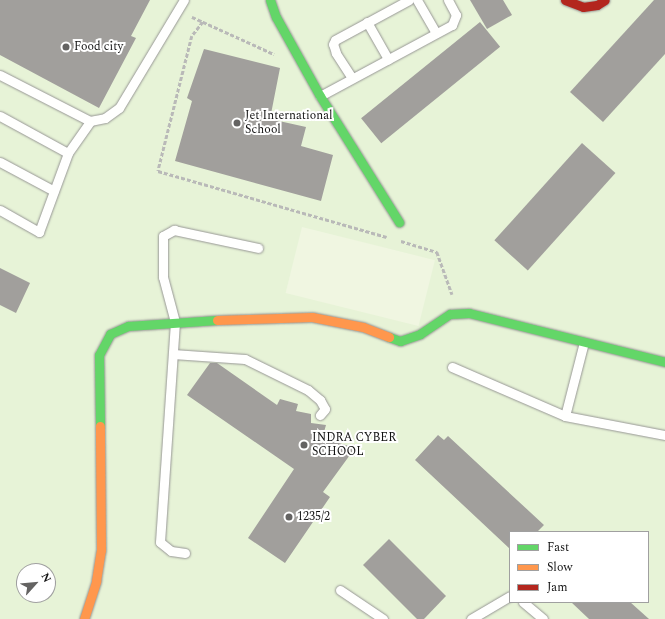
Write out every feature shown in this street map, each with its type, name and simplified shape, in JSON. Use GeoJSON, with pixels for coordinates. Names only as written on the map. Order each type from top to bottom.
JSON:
{"type":"FeatureCollection","features":[{"type":"Feature","properties":{"kind":"street"},"geometry":{"type":"LineString","coordinates":[[270,0],[276,17],[320,96],[398,222]]}},
{"type":"Feature","properties":{"kind":"street"},"geometry":{"type":"LineString","coordinates":[[565,0],[573,5],[584,7],[597,5],[605,0]]}},
{"type":"Feature","properties":{"kind":"street"},"geometry":{"type":"LineString","coordinates":[[84,619],[96,581],[101,550],[99,355],[110,334],[128,326],[175,322],[312,317],[363,327],[400,341],[420,334],[450,314],[469,313],[665,362]]}},
{"type":"Feature","properties":{"kind":"lane"},"geometry":{"type":"LineString","coordinates":[[0,75],[90,121],[105,118],[119,108],[184,0]]}},
{"type":"Feature","properties":{"kind":"lane"},"geometry":{"type":"LineString","coordinates":[[352,78],[333,44],[335,40],[409,0]]}},
{"type":"Feature","properties":{"kind":"lane"},"geometry":{"type":"LineString","coordinates":[[417,0],[436,33]]}},
{"type":"Feature","properties":{"kind":"lane"},"geometry":{"type":"LineString","coordinates":[[320,96],[436,33],[455,21],[456,15],[448,0]]}},
{"type":"Feature","properties":{"kind":"lane"},"geometry":{"type":"LineString","coordinates":[[367,22],[388,59]]}},
{"type":"Feature","properties":{"kind":"lane"},"geometry":{"type":"LineString","coordinates":[[0,116],[68,153]]}},
{"type":"Feature","properties":{"kind":"lane"},"geometry":{"type":"LineString","coordinates":[[0,210],[39,232],[68,153],[90,121]]}},
{"type":"Feature","properties":{"kind":"lane"},"geometry":{"type":"LineString","coordinates":[[0,162],[54,191]]}},
{"type":"Feature","properties":{"kind":"lane"},"geometry":{"type":"LineString","coordinates":[[185,553],[171,551],[160,542],[175,322],[163,277],[163,236],[174,230],[258,248]]}},
{"type":"Feature","properties":{"kind":"lane"},"geometry":{"type":"LineString","coordinates":[[565,416],[584,342]]}},
{"type":"Feature","properties":{"kind":"lane"},"geometry":{"type":"LineString","coordinates":[[173,354],[245,359],[308,390],[320,400],[325,409],[320,415]]}},
{"type":"Feature","properties":{"kind":"lane"},"geometry":{"type":"LineString","coordinates":[[452,367],[565,416],[665,435]]}},
{"type":"Feature","properties":{"kind":"lane"},"geometry":{"type":"LineString","coordinates":[[340,590],[383,619]]}},
{"type":"Feature","properties":{"kind":"lane"},"geometry":{"type":"LineString","coordinates":[[470,619],[509,597]]}},
{"type":"Feature","properties":{"kind":"lane"},"geometry":{"type":"LineString","coordinates":[[524,603],[543,619]]}},
{"type":"Feature","properties":{"kind":"path"},"geometry":{"type":"LineString","coordinates":[[192,17],[277,56]]}},
{"type":"Feature","properties":{"kind":"path"},"geometry":{"type":"LineString","coordinates":[[203,22],[192,36],[158,171],[392,239]]}},
{"type":"Feature","properties":{"kind":"path"},"geometry":{"type":"LineString","coordinates":[[400,241],[437,252],[458,313]]}},
{"type":"Feature","properties":{"kind":"green space"},"geometry":{"type":"Polygon","coordinates":[[[0,0],[665,0],[665,619],[0,619],[0,0]]]}},
{"type":"Feature","properties":{"kind":"green space"},"geometry":{"type":"Polygon","coordinates":[[[302,227],[435,260],[418,326],[286,293],[302,227]]]}},
{"type":"Feature","properties":{"kind":"building","name":"Food city"},"geometry":{"type":"Polygon","coordinates":[[[0,0],[150,0],[131,36],[136,38],[99,108],[0,55],[0,0]]]}},
{"type":"Feature","properties":{"kind":"building"},"geometry":{"type":"Polygon","coordinates":[[[470,0],[503,0],[512,15],[487,29],[470,0]]]}},
{"type":"Feature","properties":{"kind":"building"},"geometry":{"type":"Polygon","coordinates":[[[654,0],[665,0],[665,54],[603,122],[570,92],[654,0]]]}},
{"type":"Feature","properties":{"kind":"building"},"geometry":{"type":"Polygon","coordinates":[[[480,22],[500,47],[381,143],[361,118],[480,22]]]}},
{"type":"Feature","properties":{"kind":"building","name":"Jet International School"},"geometry":{"type":"Polygon","coordinates":[[[204,49],[280,68],[270,119],[306,127],[301,146],[333,155],[321,201],[175,161],[192,101],[187,98],[204,49]]]}},
{"type":"Feature","properties":{"kind":"building"},"geometry":{"type":"Polygon","coordinates":[[[582,143],[615,173],[528,270],[494,240],[582,143]]]}},
{"type":"Feature","properties":{"kind":"building"},"geometry":{"type":"Polygon","coordinates":[[[0,268],[30,283],[16,313],[0,305],[0,268]]]}},
{"type":"Feature","properties":{"kind":"building"},"geometry":{"type":"Polygon","coordinates":[[[210,363],[217,363],[277,405],[280,399],[298,404],[296,411],[311,414],[311,423],[326,425],[324,432],[340,436],[339,443],[355,448],[323,492],[330,497],[285,563],[248,538],[294,469],[187,395],[210,363]]]}},
{"type":"Feature","properties":{"kind":"building"},"geometry":{"type":"Polygon","coordinates":[[[438,435],[444,440],[448,436],[544,525],[538,531],[509,531],[509,548],[415,460],[438,435]]]}},
{"type":"Feature","properties":{"kind":"building"},"geometry":{"type":"Polygon","coordinates":[[[389,539],[446,596],[424,619],[417,619],[363,565],[389,539]]]}},
{"type":"Feature","properties":{"kind":"building"},"geometry":{"type":"Polygon","coordinates":[[[572,603],[631,603],[649,619],[589,619],[572,603]]]}},
{"type":"Feature","properties":{"kind":"traffic: fast"},"geometry":{"type":"LineString","coordinates":[[270,0],[276,17],[320,96],[399,222]]}},
{"type":"Feature","properties":{"kind":"traffic: fast"},"geometry":{"type":"LineString","coordinates":[[389,337],[400,341],[420,334],[450,314],[469,313],[665,362]]}},
{"type":"Feature","properties":{"kind":"traffic: fast"},"geometry":{"type":"LineString","coordinates":[[100,426],[99,355],[110,334],[128,326],[217,320]]}},
{"type":"Feature","properties":{"kind":"traffic: slow"},"geometry":{"type":"LineString","coordinates":[[217,320],[312,317],[363,327],[389,337]]}},
{"type":"Feature","properties":{"kind":"traffic: slow"},"geometry":{"type":"LineString","coordinates":[[84,619],[96,581],[101,550],[100,426]]}},
{"type":"Feature","properties":{"kind":"traffic: jam"},"geometry":{"type":"LineString","coordinates":[[565,0],[583,7],[597,5],[605,0]]}},
{"type":"Feature","properties":{"kind":"place","name":"Food city"},"geometry":{"type":"Point","coordinates":[66,47]}},
{"type":"Feature","properties":{"kind":"place","name":"Jet International School"},"geometry":{"type":"Point","coordinates":[237,123]}},
{"type":"Feature","properties":{"kind":"place","name":"INDRA CYBER SCHOOL"},"geometry":{"type":"Point","coordinates":[304,445]}},
{"type":"Feature","properties":{"kind":"place","name":"1235/2"},"geometry":{"type":"Point","coordinates":[289,517]}}]}
